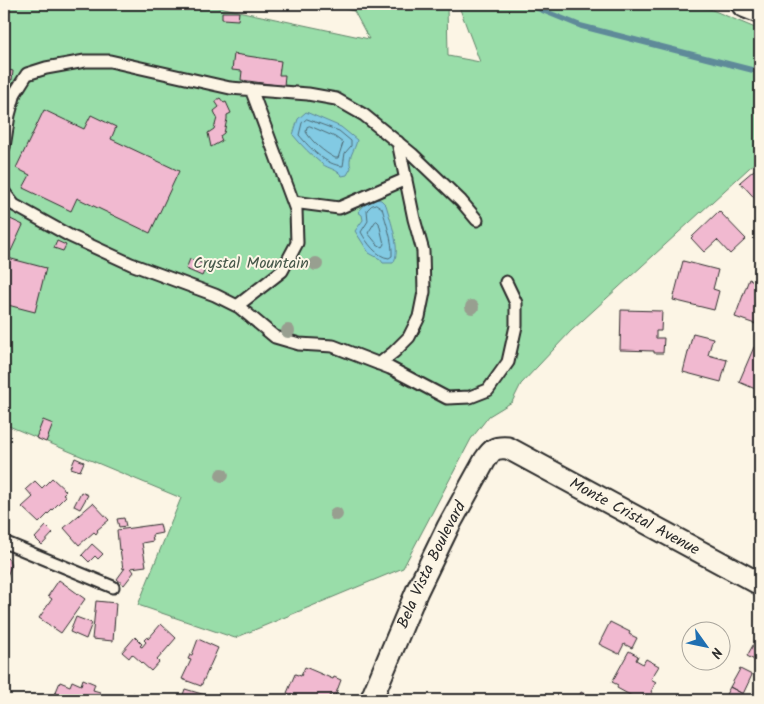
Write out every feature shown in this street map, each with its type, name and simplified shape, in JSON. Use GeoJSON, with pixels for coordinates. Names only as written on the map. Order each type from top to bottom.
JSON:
{"type":"FeatureCollection","features":[{"type":"Feature","properties":{"kind":"street"},"geometry":{"type":"LineString","coordinates":[[745,4],[760,10]]}},
{"type":"Feature","properties":{"kind":"street","name":"Bela Vista Boulevard"},"geometry":{"type":"LineString","coordinates":[[371,700],[417,591],[448,527],[491,450],[497,447],[508,448]]}},
{"type":"Feature","properties":{"kind":"street","name":"Monte Cristal Avenue"},"geometry":{"type":"LineString","coordinates":[[508,448],[760,584]]}},
{"type":"Feature","properties":{"kind":"lane"},"geometry":{"type":"LineString","coordinates":[[4,147],[8,115],[15,93],[27,74],[46,68],[85,61],[110,61],[230,88],[308,94],[336,99],[364,114],[398,142],[461,201],[477,220]]}},
{"type":"Feature","properties":{"kind":"lane"},"geometry":{"type":"LineString","coordinates":[[237,306],[282,271],[297,242],[296,210],[251,89]]}},
{"type":"Feature","properties":{"kind":"lane"},"geometry":{"type":"LineString","coordinates":[[379,364],[409,337],[419,318],[424,292],[423,251],[414,219],[398,142]]}},
{"type":"Feature","properties":{"kind":"lane"},"geometry":{"type":"LineString","coordinates":[[293,202],[339,208],[406,179]]}},
{"type":"Feature","properties":{"kind":"lane"},"geometry":{"type":"LineString","coordinates":[[4,192],[14,206],[70,236],[132,264],[215,295],[237,306],[275,337],[299,344],[333,346],[416,380],[447,398],[470,397],[488,390],[508,362],[516,326],[516,303],[506,282]]}},
{"type":"Feature","properties":{"kind":"lane"},"geometry":{"type":"LineString","coordinates":[[4,542],[114,587]]}},
{"type":"Feature","properties":{"kind":"green space","name":"Crystal Mountain"},"geometry":{"type":"Polygon","coordinates":[[[4,4],[205,4],[369,39],[354,11],[326,4],[447,4],[448,56],[480,62],[458,4],[686,4],[710,9],[760,30],[760,158],[571,331],[521,384],[512,402],[489,416],[471,439],[403,568],[235,638],[138,605],[181,498],[4,424],[4,4]]]}},
{"type":"Feature","properties":{"kind":"water"},"geometry":{"type":"Polygon","coordinates":[[[306,112],[341,127],[357,140],[351,157],[351,168],[347,175],[342,176],[322,164],[293,135],[298,119],[306,112]]]}},
{"type":"Feature","properties":{"kind":"water"},"geometry":{"type":"Polygon","coordinates":[[[381,200],[386,205],[392,226],[396,243],[393,263],[383,263],[380,259],[369,253],[355,231],[363,220],[362,215],[358,212],[368,201],[381,200]]]}},
{"type":"Feature","properties":{"kind":"building"},"geometry":{"type":"Polygon","coordinates":[[[222,12],[239,12],[238,20],[222,19],[222,12]]]}},
{"type":"Feature","properties":{"kind":"building"},"geometry":{"type":"Polygon","coordinates":[[[234,54],[281,61],[279,75],[285,75],[284,86],[241,80],[242,71],[232,70],[234,54]]]}},
{"type":"Feature","properties":{"kind":"building"},"geometry":{"type":"Polygon","coordinates":[[[4,69],[13,71],[12,80],[4,78],[4,69]]]}},
{"type":"Feature","properties":{"kind":"building"},"geometry":{"type":"Polygon","coordinates":[[[220,98],[224,103],[226,102],[231,113],[227,115],[224,133],[220,136],[222,141],[211,147],[208,133],[214,129],[217,118],[214,111],[219,107],[215,101],[220,98]]]}},
{"type":"Feature","properties":{"kind":"building"},"geometry":{"type":"Polygon","coordinates":[[[44,110],[84,129],[91,115],[116,127],[111,139],[179,171],[150,233],[77,198],[71,211],[23,188],[30,175],[16,168],[44,110]]]}},
{"type":"Feature","properties":{"kind":"building"},"geometry":{"type":"Polygon","coordinates":[[[760,165],[760,204],[740,182],[760,165]]]}},
{"type":"Feature","properties":{"kind":"building"},"geometry":{"type":"Polygon","coordinates":[[[719,211],[746,239],[730,254],[717,240],[704,252],[691,238],[719,211]]]}},
{"type":"Feature","properties":{"kind":"building"},"geometry":{"type":"Polygon","coordinates":[[[4,216],[23,225],[11,251],[4,248],[4,216]]]}},
{"type":"Feature","properties":{"kind":"building"},"geometry":{"type":"Polygon","coordinates":[[[57,241],[66,245],[63,251],[54,248],[57,241]]]}},
{"type":"Feature","properties":{"kind":"building"},"geometry":{"type":"Polygon","coordinates":[[[4,257],[46,268],[35,312],[4,304],[4,257]]]}},
{"type":"Feature","properties":{"kind":"building"},"geometry":{"type":"Polygon","coordinates":[[[190,259],[207,265],[202,276],[186,269],[190,259]]]}},
{"type":"Feature","properties":{"kind":"building"},"geometry":{"type":"Polygon","coordinates":[[[683,261],[718,270],[713,289],[719,291],[714,310],[673,300],[683,261]]]}},
{"type":"Feature","properties":{"kind":"building"},"geometry":{"type":"Polygon","coordinates":[[[749,279],[760,283],[760,320],[757,318],[755,324],[735,317],[749,279]]]}},
{"type":"Feature","properties":{"kind":"building"},"geometry":{"type":"Polygon","coordinates":[[[621,310],[662,311],[661,331],[656,331],[656,338],[664,338],[663,353],[620,350],[621,310]]]}},
{"type":"Feature","properties":{"kind":"building"},"geometry":{"type":"Polygon","coordinates":[[[693,333],[713,338],[708,355],[727,360],[721,382],[683,372],[693,333]]]}},
{"type":"Feature","properties":{"kind":"building"},"geometry":{"type":"Polygon","coordinates":[[[754,347],[760,349],[760,391],[739,382],[754,347]]]}},
{"type":"Feature","properties":{"kind":"building"},"geometry":{"type":"Polygon","coordinates":[[[43,420],[53,424],[46,442],[36,438],[43,420]]]}},
{"type":"Feature","properties":{"kind":"building"},"geometry":{"type":"Polygon","coordinates":[[[75,458],[84,462],[80,471],[71,468],[75,458]]]}},
{"type":"Feature","properties":{"kind":"building"},"geometry":{"type":"Polygon","coordinates":[[[52,478],[66,491],[63,494],[66,496],[39,523],[22,507],[33,497],[26,489],[35,481],[42,488],[52,478]]]}},
{"type":"Feature","properties":{"kind":"building"},"geometry":{"type":"Polygon","coordinates":[[[81,492],[88,495],[80,509],[74,506],[81,492]]]}},
{"type":"Feature","properties":{"kind":"building"},"geometry":{"type":"Polygon","coordinates":[[[93,503],[109,520],[97,530],[96,534],[94,532],[79,545],[64,528],[93,503]]]}},
{"type":"Feature","properties":{"kind":"building"},"geometry":{"type":"Polygon","coordinates":[[[124,518],[126,526],[119,527],[117,519],[124,518]]]}},
{"type":"Feature","properties":{"kind":"building"},"geometry":{"type":"Polygon","coordinates":[[[160,524],[162,533],[152,535],[153,541],[142,543],[146,566],[131,568],[134,572],[124,585],[117,579],[125,568],[123,569],[117,530],[160,524]]]}},
{"type":"Feature","properties":{"kind":"building"},"geometry":{"type":"Polygon","coordinates":[[[46,526],[53,533],[42,545],[35,538],[46,526]]]}},
{"type":"Feature","properties":{"kind":"building"},"geometry":{"type":"Polygon","coordinates":[[[92,544],[103,554],[98,559],[95,556],[89,562],[82,555],[92,544]]]}},
{"type":"Feature","properties":{"kind":"building"},"geometry":{"type":"Polygon","coordinates":[[[4,557],[9,559],[11,566],[5,581],[4,557]]]}},
{"type":"Feature","properties":{"kind":"building"},"geometry":{"type":"Polygon","coordinates":[[[59,580],[85,599],[61,633],[39,618],[52,599],[48,596],[59,580]]]}},
{"type":"Feature","properties":{"kind":"building"},"geometry":{"type":"Polygon","coordinates":[[[96,601],[116,603],[113,641],[92,639],[96,601]]]}},
{"type":"Feature","properties":{"kind":"building"},"geometry":{"type":"Polygon","coordinates":[[[76,617],[92,623],[86,639],[70,632],[76,617]]]}},
{"type":"Feature","properties":{"kind":"building"},"geometry":{"type":"Polygon","coordinates":[[[610,622],[630,632],[629,634],[637,638],[632,648],[624,644],[619,654],[599,644],[610,622]]]}},
{"type":"Feature","properties":{"kind":"building"},"geometry":{"type":"Polygon","coordinates":[[[161,624],[176,638],[157,660],[159,662],[151,671],[132,654],[129,658],[122,652],[135,637],[142,644],[140,646],[142,647],[146,642],[144,640],[147,637],[148,639],[161,624]]]}},
{"type":"Feature","properties":{"kind":"building"},"geometry":{"type":"Polygon","coordinates":[[[757,638],[760,640],[760,663],[747,656],[757,638]]]}},
{"type":"Feature","properties":{"kind":"building"},"geometry":{"type":"Polygon","coordinates":[[[198,639],[218,648],[201,686],[182,679],[191,660],[188,659],[192,655],[198,639]]]}},
{"type":"Feature","properties":{"kind":"building"},"geometry":{"type":"Polygon","coordinates":[[[629,651],[638,656],[636,660],[643,664],[646,659],[659,666],[651,679],[656,682],[649,700],[639,700],[617,688],[618,685],[612,682],[629,651]]]}},
{"type":"Feature","properties":{"kind":"building"},"geometry":{"type":"Polygon","coordinates":[[[305,667],[333,679],[334,677],[341,680],[335,696],[331,694],[328,700],[303,700],[287,693],[295,674],[301,676],[305,667]]]}},
{"type":"Feature","properties":{"kind":"building"},"geometry":{"type":"Polygon","coordinates":[[[740,669],[752,675],[743,694],[730,687],[740,669]]]}},
{"type":"Feature","properties":{"kind":"building"},"geometry":{"type":"Polygon","coordinates":[[[83,679],[95,684],[93,690],[100,692],[97,700],[64,700],[55,694],[60,682],[70,686],[72,681],[81,685],[83,679]]]}},
{"type":"Feature","properties":{"kind":"building"},"geometry":{"type":"Polygon","coordinates":[[[730,687],[743,694],[739,700],[723,700],[730,687]]]}},
{"type":"Feature","properties":{"kind":"building"},"geometry":{"type":"Polygon","coordinates":[[[185,689],[205,695],[203,700],[182,698],[185,689]]]}},
{"type":"Feature","properties":{"kind":"building"},"geometry":{"type":"Polygon","coordinates":[[[581,692],[596,700],[577,700],[581,692]]]}},
{"type":"Feature","properties":{"kind":"building"},"geometry":{"type":"Polygon","coordinates":[[[133,693],[155,700],[131,700],[133,693]]]}},
{"type":"Feature","properties":{"kind":"waterway"},"geometry":{"type":"LineString","coordinates":[[527,4],[581,26],[760,72]]}}]}
